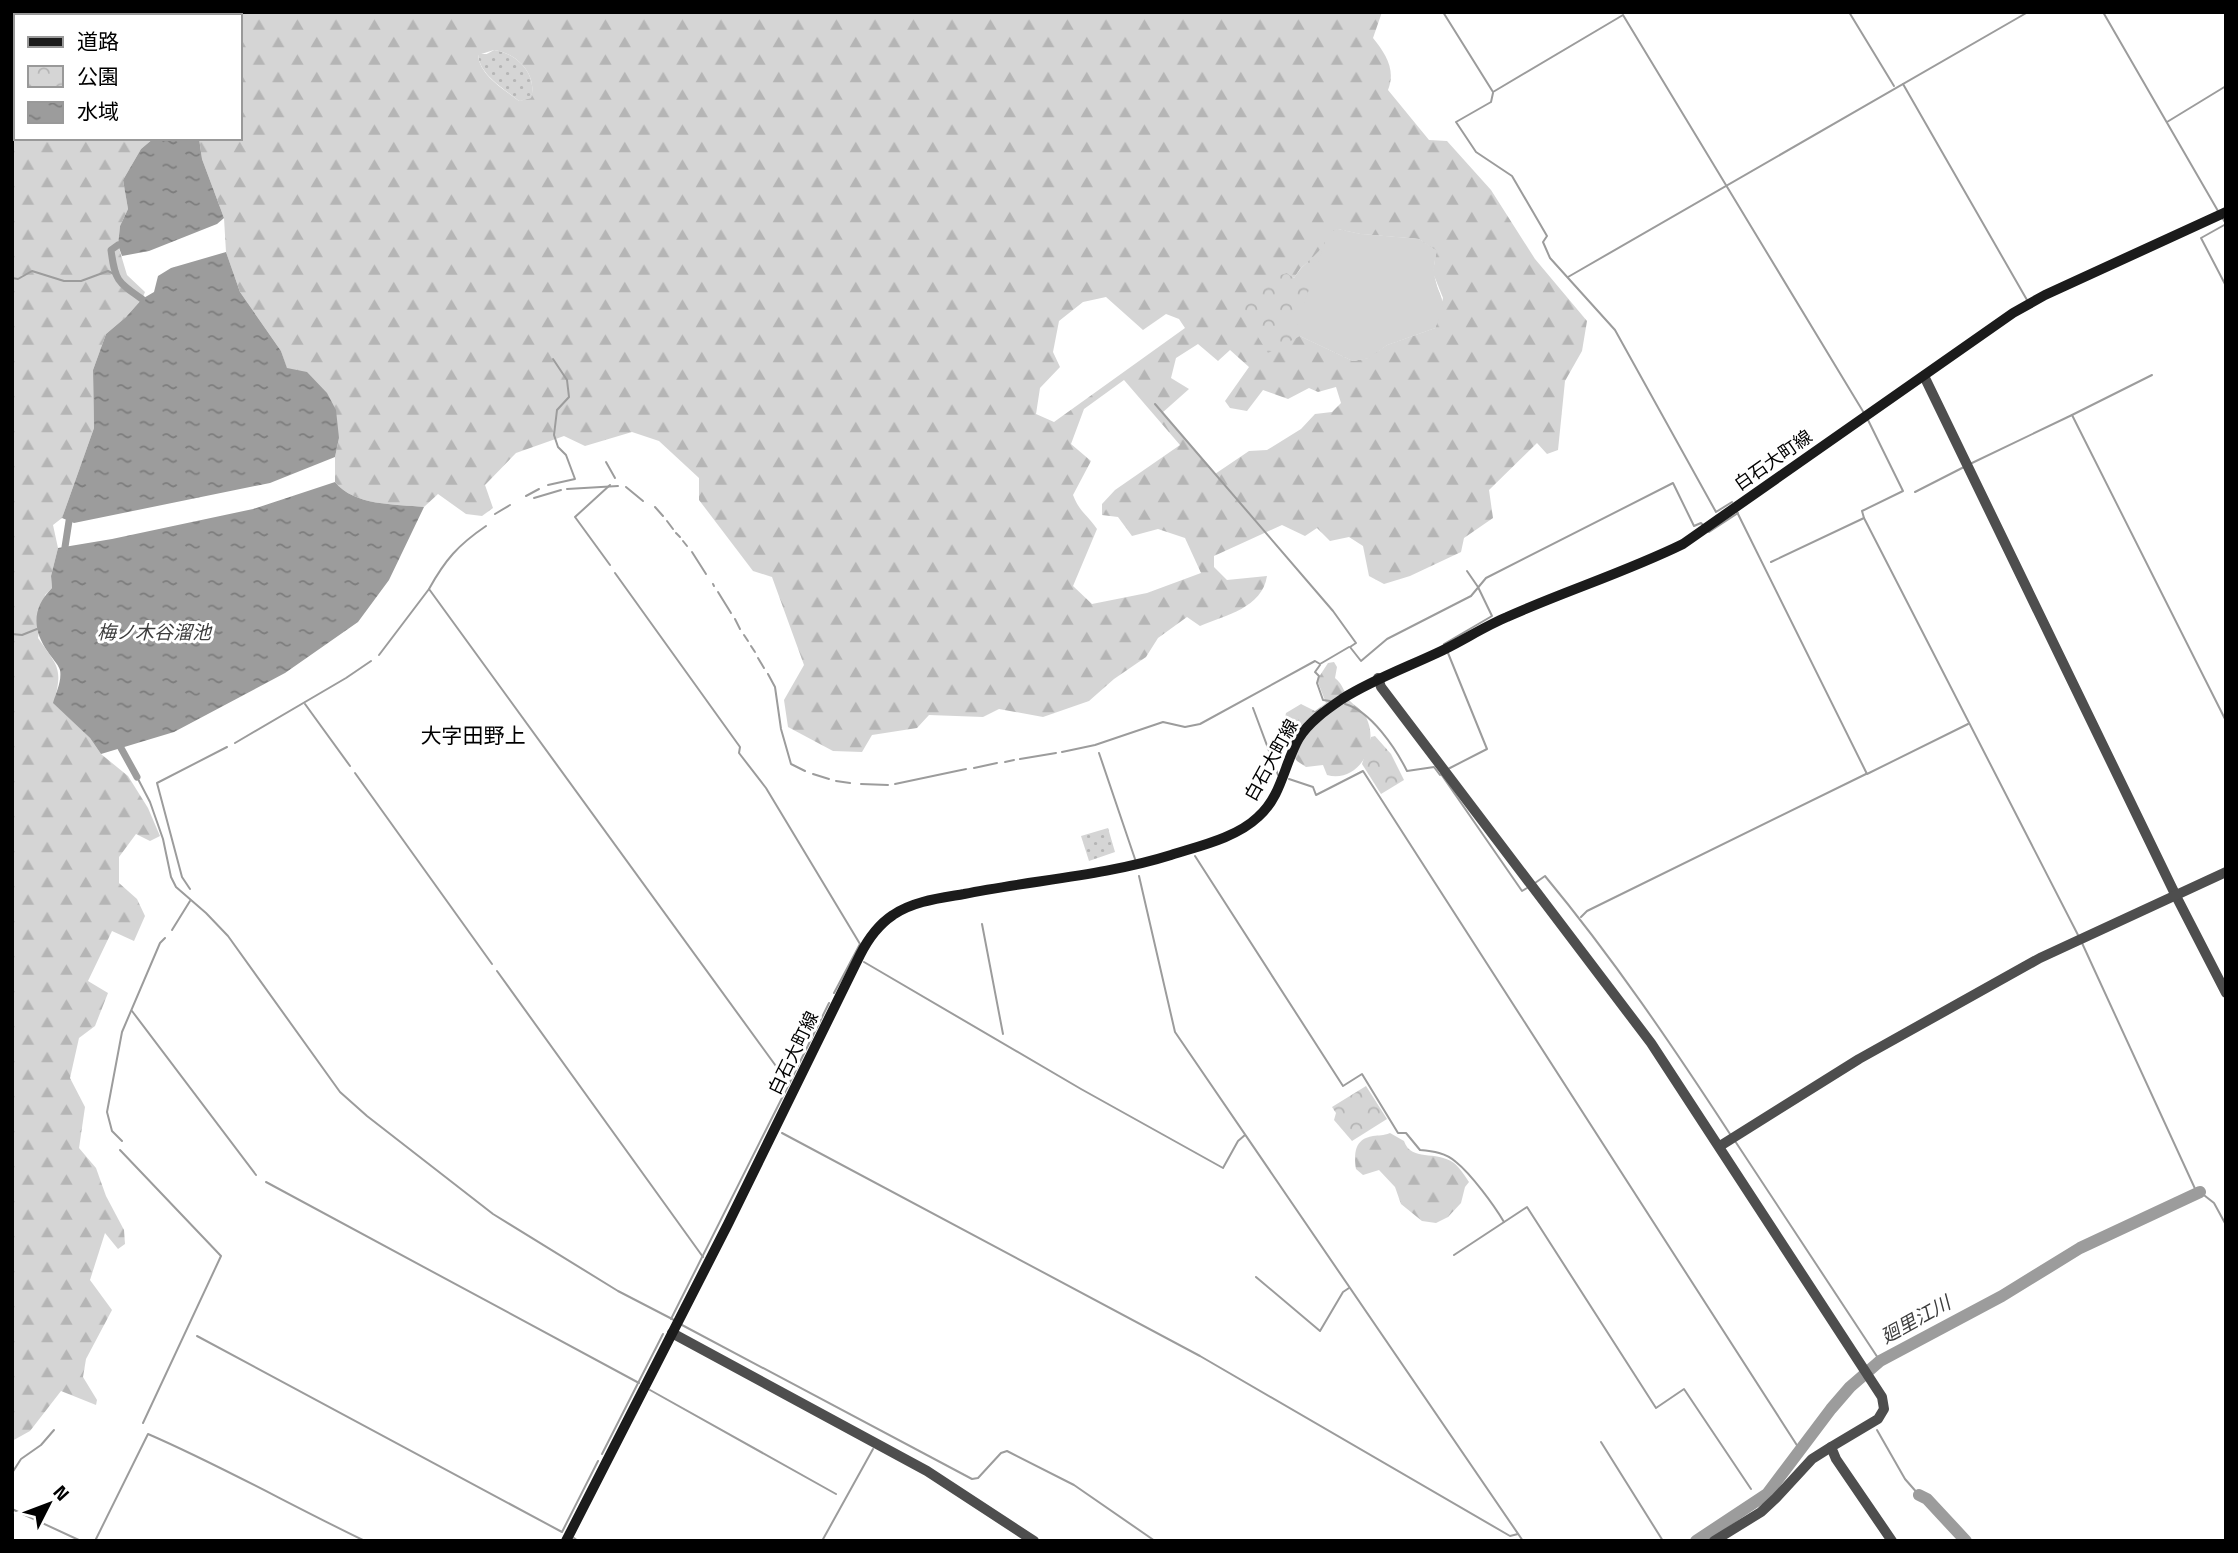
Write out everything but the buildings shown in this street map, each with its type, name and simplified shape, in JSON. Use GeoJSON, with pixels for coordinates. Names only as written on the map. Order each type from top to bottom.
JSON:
{"type":"FeatureCollection","features":[{"type":"Feature","properties":{"kind":"main road","name":"白石大町線"},"geometry":{"type":"LineString","coordinates":[[566,1541],[860,955],[880,924],[910,906],[1006,885],[1122,869],[1196,847],[1243,828],[1258,818],[1276,795],[1299,739],[1312,722],[1338,702],[1378,678],[1446,649],[1506,617],[1683,544],[2012,313],[2045,295],[2222,214]]}},
{"type":"Feature","properties":{"kind":"street"},"geometry":{"type":"LineString","coordinates":[[1924,376],[2176,896],[2226,993]]}},
{"type":"Feature","properties":{"kind":"street"},"geometry":{"type":"LineString","coordinates":[[1378,678],[1381,687],[1651,1044],[1720,1146],[1884,1404],[1883,1414],[1878,1419],[1812,1459],[1761,1512],[1714,1541]]}},
{"type":"Feature","properties":{"kind":"street"},"geometry":{"type":"LineString","coordinates":[[1720,1146],[1859,1059],[2040,957],[2226,872]]}},
{"type":"Feature","properties":{"kind":"street"},"geometry":{"type":"LineString","coordinates":[[673,1331],[927,1471],[1034,1541]]}},
{"type":"Feature","properties":{"kind":"street"},"geometry":{"type":"LineString","coordinates":[[1831,1447],[1836,1459],[1892,1541]]}},
{"type":"Feature","properties":{"kind":"green space"},"geometry":{"type":"Polygon","coordinates":[[[12,12],[126,12],[14,14],[14,140],[152,140],[141,149],[123,180],[128,209],[120,226],[118,245],[127,275],[145,292],[126,317],[106,334],[93,370],[94,428],[62,518],[53,525],[58,548],[51,576],[52,588],[45,595],[38,638],[57,668],[58,682],[54,703],[90,738],[101,754],[128,776],[148,808],[160,836],[150,841],[136,834],[119,857],[119,883],[137,899],[145,916],[134,941],[112,931],[88,981],[108,993],[95,1026],[79,1038],[70,1078],[85,1107],[79,1148],[96,1168],[106,1196],[124,1230],[125,1244],[118,1249],[105,1233],[90,1280],[112,1310],[86,1359],[83,1377],[97,1400],[96,1405],[61,1391],[30,1431],[12,1441],[12,12]]]}},
{"type":"Feature","properties":{"kind":"green space"},"geometry":{"type":"Polygon","coordinates":[[[227,12],[1382,12],[1373,38],[1388,62],[1391,76],[1388,90],[1429,140],[1447,141],[1491,190],[1535,259],[1587,321],[1582,351],[1565,381],[1558,450],[1547,454],[1537,443],[1489,490],[1493,518],[1464,538],[1461,552],[1410,576],[1384,584],[1369,576],[1363,546],[1349,537],[1330,541],[1317,528],[1305,536],[1282,525],[1214,556],[1214,567],[1227,580],[1267,576],[1258,596],[1241,609],[1200,626],[1187,617],[1158,638],[1146,657],[1114,679],[1089,701],[1043,717],[999,709],[983,717],[929,715],[917,728],[872,735],[862,752],[833,751],[788,727],[784,700],[804,665],[772,577],[753,571],[699,500],[699,478],[659,441],[632,432],[585,446],[564,436],[516,453],[485,485],[493,508],[482,516],[466,514],[438,494],[424,507],[364,500],[343,490],[335,482],[335,457],[339,438],[287,369],[281,351],[240,292],[226,252],[224,218],[202,159],[199,140],[242,140],[242,14],[227,12]],[[494,50],[478,55],[488,76],[519,101],[531,98],[531,81],[523,66],[510,55],[494,50]],[[1337,229],[1325,247],[1300,269],[1294,278],[1287,273],[1300,336],[1353,361],[1368,358],[1387,345],[1435,328],[1443,298],[1433,273],[1436,251],[1419,239],[1360,234],[1337,229]],[[1106,297],[1083,302],[1059,321],[1053,352],[1060,367],[1040,388],[1036,414],[1054,422],[1185,328],[1179,319],[1166,314],[1143,330],[1106,297]],[[1198,344],[1176,358],[1171,378],[1189,389],[1162,413],[1215,474],[1249,451],[1267,450],[1301,429],[1315,414],[1332,412],[1341,403],[1336,387],[1318,392],[1309,388],[1288,399],[1263,390],[1247,411],[1230,408],[1225,401],[1249,367],[1230,350],[1218,361],[1198,344]],[[1124,380],[1084,409],[1071,444],[1091,461],[1073,495],[1081,510],[1097,529],[1073,586],[1092,604],[1147,593],[1201,573],[1185,538],[1158,529],[1132,536],[1118,517],[1102,515],[1102,504],[1115,490],[1180,445],[1124,380]]]}},
{"type":"Feature","properties":{"kind":"green space"},"geometry":{"type":"Polygon","coordinates":[[[494,50],[510,55],[523,66],[531,81],[531,98],[519,101],[483,69],[478,54],[487,54],[494,50]]]}},
{"type":"Feature","properties":{"kind":"green space"},"geometry":{"type":"Polygon","coordinates":[[[1337,229],[1360,234],[1419,239],[1437,251],[1434,274],[1443,305],[1435,328],[1387,345],[1369,358],[1353,361],[1300,336],[1268,353],[1236,302],[1265,280],[1287,273],[1294,278],[1322,247],[1328,233],[1337,229]]]}},
{"type":"Feature","properties":{"kind":"green space"},"geometry":{"type":"Polygon","coordinates":[[[1337,229],[1360,234],[1419,239],[1437,251],[1434,274],[1443,305],[1435,328],[1387,345],[1369,358],[1353,361],[1300,336],[1296,328],[1328,233],[1337,229]]]}},
{"type":"Feature","properties":{"kind":"green space"},"geometry":{"type":"Polygon","coordinates":[[[1334,662],[1337,667],[1335,678],[1350,701],[1365,715],[1370,732],[1370,742],[1362,761],[1356,769],[1338,776],[1327,775],[1323,765],[1306,767],[1297,761],[1281,738],[1286,713],[1301,704],[1315,711],[1326,703],[1317,680],[1328,663],[1334,662]]]}},
{"type":"Feature","properties":{"kind":"green space"},"geometry":{"type":"Polygon","coordinates":[[[1375,736],[1391,754],[1404,780],[1381,794],[1362,764],[1371,737],[1375,736]]]}},
{"type":"Feature","properties":{"kind":"green space"},"geometry":{"type":"Polygon","coordinates":[[[1108,828],[1115,852],[1089,861],[1081,836],[1108,828]]]}},
{"type":"Feature","properties":{"kind":"green space"},"geometry":{"type":"Polygon","coordinates":[[[1366,1086],[1387,1119],[1352,1141],[1334,1120],[1336,1113],[1332,1107],[1366,1086]]]}},
{"type":"Feature","properties":{"kind":"green space"},"geometry":{"type":"Polygon","coordinates":[[[1390,1133],[1418,1154],[1440,1157],[1454,1163],[1469,1182],[1461,1203],[1448,1217],[1436,1223],[1422,1221],[1401,1204],[1395,1187],[1379,1170],[1363,1175],[1356,1169],[1355,1153],[1362,1140],[1390,1133]]]}},
{"type":"Feature","properties":{"kind":"water"},"geometry":{"type":"Polygon","coordinates":[[[126,12],[227,12],[227,14],[126,12]]]}},
{"type":"Feature","properties":{"kind":"water"},"geometry":{"type":"Polygon","coordinates":[[[152,140],[199,140],[202,159],[224,218],[217,224],[149,251],[122,256],[118,245],[120,226],[128,209],[123,180],[141,149],[152,140]]]}},
{"type":"Feature","properties":{"kind":"water"},"geometry":{"type":"Polygon","coordinates":[[[226,252],[240,292],[281,351],[287,368],[307,372],[327,393],[336,410],[339,438],[335,457],[270,483],[74,523],[62,518],[94,428],[93,370],[106,334],[142,299],[154,292],[158,276],[171,268],[226,252]]]}},
{"type":"Feature","properties":{"kind":"water","name":"梅ノ木谷溜池"},"geometry":{"type":"Polygon","coordinates":[[[335,482],[343,490],[364,500],[424,507],[389,580],[358,622],[285,673],[174,732],[101,754],[90,738],[53,703],[60,670],[43,643],[37,627],[36,619],[41,603],[52,588],[51,576],[58,548],[253,509],[335,482]]]}},
{"type":"Feature","properties":{"kind":"waterway"},"geometry":{"type":"LineString","coordinates":[[1443,12],[1493,92],[1623,15],[1864,413]]}},
{"type":"Feature","properties":{"kind":"waterway"},"geometry":{"type":"LineString","coordinates":[[1849,12],[1894,86]]}},
{"type":"Feature","properties":{"kind":"waterway"},"geometry":{"type":"LineString","coordinates":[[1568,277],[2028,12]]}},
{"type":"Feature","properties":{"kind":"waterway"},"geometry":{"type":"LineString","coordinates":[[2103,12],[2218,211]]}},
{"type":"Feature","properties":{"kind":"waterway"},"geometry":{"type":"LineString","coordinates":[[1903,84],[2027,300]]}},
{"type":"Feature","properties":{"kind":"waterway"},"geometry":{"type":"LineString","coordinates":[[2167,122],[2226,86]]}},
{"type":"Feature","properties":{"kind":"waterway"},"geometry":{"type":"LineString","coordinates":[[1493,93],[1491,102],[1456,122],[1476,152],[1512,176],[1547,236],[1543,242],[1550,258],[1615,330],[1716,512],[1732,502]]}},
{"type":"Feature","properties":{"kind":"waterway"},"geometry":{"type":"LineString","coordinates":[[2223,219],[2226,224],[2201,238],[2226,286]]}},
{"type":"Feature","properties":{"kind":"waterway"},"geometry":{"type":"LineString","coordinates":[[118,245],[111,250],[116,274],[122,284],[142,299]]}},
{"type":"Feature","properties":{"kind":"waterway"},"geometry":{"type":"LineString","coordinates":[[12,278],[18,279],[32,271],[64,281],[81,281],[108,271],[114,274]]}},
{"type":"Feature","properties":{"kind":"waterway"},"geometry":{"type":"LineString","coordinates":[[548,485],[575,479],[566,455],[558,447],[554,435],[557,410],[569,397],[567,380],[553,359]]}},
{"type":"Feature","properties":{"kind":"waterway"},"geometry":{"type":"LineString","coordinates":[[2072,415],[2152,375]]}},
{"type":"Feature","properties":{"kind":"waterway"},"geometry":{"type":"LineString","coordinates":[[1155,404],[1333,611],[1356,643],[1350,647],[1361,661],[1387,639],[1471,596],[1486,578],[1673,483],[1694,526],[1701,523],[1703,525]]}},
{"type":"Feature","properties":{"kind":"waterway"},"geometry":{"type":"LineString","coordinates":[[1972,463],[2072,415],[2226,721]]}},
{"type":"Feature","properties":{"kind":"waterway"},"geometry":{"type":"LineString","coordinates":[[1868,420],[1903,491],[1862,511],[1864,518],[2078,935]]}},
{"type":"Feature","properties":{"kind":"waterway"},"geometry":{"type":"LineString","coordinates":[[606,462],[615,478]]}},
{"type":"Feature","properties":{"kind":"waterway"},"geometry":{"type":"LineString","coordinates":[[1915,492],[1964,467]]}},
{"type":"Feature","properties":{"kind":"waterway"},"geometry":{"type":"LineString","coordinates":[[610,485],[575,517],[610,565]]}},
{"type":"Feature","properties":{"kind":"waterway"},"geometry":{"type":"LineString","coordinates":[[567,489],[618,486]]}},
{"type":"Feature","properties":{"kind":"waterway"},"geometry":{"type":"LineString","coordinates":[[626,487],[643,501]]}},
{"type":"Feature","properties":{"kind":"waterway"},"geometry":{"type":"LineString","coordinates":[[526,496],[539,489]]}},
{"type":"Feature","properties":{"kind":"waterway"},"geometry":{"type":"LineString","coordinates":[[534,498],[561,490]]}},
{"type":"Feature","properties":{"kind":"waterway"},"geometry":{"type":"LineString","coordinates":[[495,514],[510,505]]}},
{"type":"Feature","properties":{"kind":"waterway"},"geometry":{"type":"LineString","coordinates":[[655,507],[663,516]]}},
{"type":"Feature","properties":{"kind":"waterway"},"geometry":{"type":"LineString","coordinates":[[1736,510],[1867,774],[1968,724]]}},
{"type":"Feature","properties":{"kind":"waterway"},"geometry":{"type":"LineString","coordinates":[[1709,532],[1738,513]]}},
{"type":"Feature","properties":{"kind":"waterway"},"geometry":{"type":"LineString","coordinates":[[1771,562],[1864,518]]}},
{"type":"Feature","properties":{"kind":"waterway"},"geometry":{"type":"LineString","coordinates":[[65,547],[69,521]]}},
{"type":"Feature","properties":{"kind":"waterway"},"geometry":{"type":"LineString","coordinates":[[667,521],[673,529]]}},
{"type":"Feature","properties":{"kind":"waterway"},"geometry":{"type":"LineString","coordinates":[[486,526],[453,554],[429,589],[789,1084],[671,1319]]}},
{"type":"Feature","properties":{"kind":"waterway"},"geometry":{"type":"LineString","coordinates":[[676,533],[680,537]]}},
{"type":"Feature","properties":{"kind":"waterway"},"geometry":{"type":"LineString","coordinates":[[683,541],[687,546]]}},
{"type":"Feature","properties":{"kind":"waterway"},"geometry":{"type":"LineString","coordinates":[[692,552],[706,574]]}},
{"type":"Feature","properties":{"kind":"waterway"},"geometry":{"type":"LineString","coordinates":[[1444,644],[1492,616],[1467,571]]}},
{"type":"Feature","properties":{"kind":"waterway"},"geometry":{"type":"LineString","coordinates":[[615,573],[740,747],[739,753],[766,788],[860,944],[834,993]]}},
{"type":"Feature","properties":{"kind":"waterway"},"geometry":{"type":"LineString","coordinates":[[379,655],[429,589]]}},
{"type":"Feature","properties":{"kind":"waterway"},"geometry":{"type":"LineString","coordinates":[[718,592],[731,613]]}},
{"type":"Feature","properties":{"kind":"waterway"},"geometry":{"type":"LineString","coordinates":[[735,619],[740,629]]}},
{"type":"Feature","properties":{"kind":"waterway"},"geometry":{"type":"LineString","coordinates":[[12,634],[22,635],[37,629]]}},
{"type":"Feature","properties":{"kind":"waterway"},"geometry":{"type":"LineString","coordinates":[[744,635],[748,641]]}},
{"type":"Feature","properties":{"kind":"waterway"},"geometry":{"type":"LineString","coordinates":[[751,646],[755,652]]}},
{"type":"Feature","properties":{"kind":"waterway"},"geometry":{"type":"LineString","coordinates":[[1062,752],[1095,745],[1163,722],[1185,727],[1200,724],[1315,661],[1320,664],[1349,647]]}},
{"type":"Feature","properties":{"kind":"waterway"},"geometry":{"type":"LineString","coordinates":[[1448,653],[1487,749],[1448,769]]}},
{"type":"Feature","properties":{"kind":"waterway"},"geometry":{"type":"LineString","coordinates":[[758,658],[764,668]]}},
{"type":"Feature","properties":{"kind":"waterway"},"geometry":{"type":"LineString","coordinates":[[235,743],[371,661]]}},
{"type":"Feature","properties":{"kind":"waterway"},"geometry":{"type":"LineString","coordinates":[[1320,665],[1315,672],[1319,676],[1317,683],[1323,700],[1330,701]]}},
{"type":"Feature","properties":{"kind":"waterway"},"geometry":{"type":"LineString","coordinates":[[768,674],[775,687],[781,729],[791,764],[805,771]]}},
{"type":"Feature","properties":{"kind":"waterway"},"geometry":{"type":"LineString","coordinates":[[305,704],[350,766]]}},
{"type":"Feature","properties":{"kind":"waterway"},"geometry":{"type":"LineString","coordinates":[[1345,704],[1373,722],[1407,771],[1434,767],[1440,775]]}},
{"type":"Feature","properties":{"kind":"waterway"},"geometry":{"type":"LineString","coordinates":[[1253,708],[1278,775]]}},
{"type":"Feature","properties":{"kind":"waterway"},"geometry":{"type":"LineString","coordinates":[[190,889],[182,877],[157,783],[227,747]]}},
{"type":"Feature","properties":{"kind":"waterway"},"geometry":{"type":"LineString","coordinates":[[121,748],[137,777]]}},
{"type":"Feature","properties":{"kind":"waterway"},"geometry":{"type":"LineString","coordinates":[[1020,759],[1056,753]]}},
{"type":"Feature","properties":{"kind":"waterway"},"geometry":{"type":"LineString","coordinates":[[1099,753],[1135,859]]}},
{"type":"Feature","properties":{"kind":"waterway"},"geometry":{"type":"LineString","coordinates":[[1005,762],[1014,760]]}},
{"type":"Feature","properties":{"kind":"waterway"},"geometry":{"type":"LineString","coordinates":[[974,768],[997,763]]}},
{"type":"Feature","properties":{"kind":"waterway"},"geometry":{"type":"LineString","coordinates":[[895,784],[966,769]]}},
{"type":"Feature","properties":{"kind":"waterway"},"geometry":{"type":"LineString","coordinates":[[1289,779],[1313,787],[1316,795],[1363,771],[1800,1450]]}},
{"type":"Feature","properties":{"kind":"waterway"},"geometry":{"type":"LineString","coordinates":[[355,773],[492,964]]}},
{"type":"Feature","properties":{"kind":"waterway"},"geometry":{"type":"LineString","coordinates":[[813,774],[829,779]]}},
{"type":"Feature","properties":{"kind":"waterway"},"geometry":{"type":"LineString","coordinates":[[1441,774],[1522,891],[1527,888]]}},
{"type":"Feature","properties":{"kind":"waterway"},"geometry":{"type":"LineString","coordinates":[[1581,917],[1587,911],[1866,774]]}},
{"type":"Feature","properties":{"kind":"waterway"},"geometry":{"type":"LineString","coordinates":[[137,777],[150,802],[176,887],[228,936],[340,1092],[493,1214],[618,1291],[674,1320]]}},
{"type":"Feature","properties":{"kind":"waterway"},"geometry":{"type":"LineString","coordinates":[[836,781],[850,783]]}},
{"type":"Feature","properties":{"kind":"waterway"},"geometry":{"type":"LineString","coordinates":[[861,784],[888,785]]}},
{"type":"Feature","properties":{"kind":"waterway"},"geometry":{"type":"LineString","coordinates":[[1195,856],[1343,1086],[1362,1074],[1398,1133],[1406,1133],[1420,1150],[1439,1153],[1456,1162],[1482,1190],[1504,1222]]}},
{"type":"Feature","properties":{"kind":"waterway"},"geometry":{"type":"LineString","coordinates":[[1139,876],[1175,1032],[1523,1541]]}},
{"type":"Feature","properties":{"kind":"waterway"},"geometry":{"type":"LineString","coordinates":[[1535,883],[1545,876],[1570,907],[1641,1002],[1730,1134]]}},
{"type":"Feature","properties":{"kind":"waterway"},"geometry":{"type":"LineString","coordinates":[[172,930],[190,901]]}},
{"type":"Feature","properties":{"kind":"waterway"},"geometry":{"type":"LineString","coordinates":[[982,924],[1003,1034]]}},
{"type":"Feature","properties":{"kind":"waterway"},"geometry":{"type":"LineString","coordinates":[[122,1141],[112,1131],[107,1112],[122,1032],[160,943],[165,938]]}},
{"type":"Feature","properties":{"kind":"waterway"},"geometry":{"type":"LineString","coordinates":[[2082,943],[2197,1193]]}},
{"type":"Feature","properties":{"kind":"waterway"},"geometry":{"type":"LineString","coordinates":[[864,962],[1081,1089],[1223,1168],[1238,1141],[1245,1135]]}},
{"type":"Feature","properties":{"kind":"waterway"},"geometry":{"type":"LineString","coordinates":[[497,971],[703,1257]]}},
{"type":"Feature","properties":{"kind":"waterway"},"geometry":{"type":"LineString","coordinates":[[789,1084],[829,1003]]}},
{"type":"Feature","properties":{"kind":"waterway"},"geometry":{"type":"LineString","coordinates":[[132,1011],[256,1175]]}},
{"type":"Feature","properties":{"kind":"waterway"},"geometry":{"type":"LineString","coordinates":[[782,1133],[1200,1356],[1510,1536],[1518,1534]]}},
{"type":"Feature","properties":{"kind":"waterway"},"geometry":{"type":"LineString","coordinates":[[1735,1141],[1880,1361]]}},
{"type":"Feature","properties":{"kind":"waterway"},"geometry":{"type":"LineString","coordinates":[[120,1150],[221,1256],[143,1423]]}},
{"type":"Feature","properties":{"kind":"waterway"},"geometry":{"type":"LineString","coordinates":[[266,1182],[639,1383]]}},
{"type":"Feature","properties":{"kind":"waterway"},"geometry":{"type":"LineString","coordinates":[[2200,1192],[2214,1203],[2226,1225]]}},
{"type":"Feature","properties":{"kind":"waterway","name":"廻里江川"},"geometry":{"type":"LineString","coordinates":[[1696,1541],[1767,1494],[1831,1409],[1850,1387],[1880,1361],[2002,1296],[2080,1248],[2200,1192]]}},
{"type":"Feature","properties":{"kind":"waterway"},"geometry":{"type":"LineString","coordinates":[[1454,1255],[1527,1207],[1656,1408],[1684,1389],[1751,1489]]}},
{"type":"Feature","properties":{"kind":"waterway"},"geometry":{"type":"LineString","coordinates":[[1256,1277],[1320,1331],[1343,1292],[1349,1288]]}},
{"type":"Feature","properties":{"kind":"waterway"},"geometry":{"type":"LineString","coordinates":[[682,1325],[972,1479],[978,1478],[1001,1453],[1007,1451],[1074,1485],[1155,1541]]}},
{"type":"Feature","properties":{"kind":"waterway"},"geometry":{"type":"LineString","coordinates":[[602,1454],[663,1334]]}},
{"type":"Feature","properties":{"kind":"waterway"},"geometry":{"type":"LineString","coordinates":[[197,1336],[562,1532],[598,1461]]}},
{"type":"Feature","properties":{"kind":"waterway"},"geometry":{"type":"LineString","coordinates":[[650,1390],[836,1494]]}},
{"type":"Feature","properties":{"kind":"waterway"},"geometry":{"type":"LineString","coordinates":[[12,1473],[21,1459],[41,1445],[54,1430]]}},
{"type":"Feature","properties":{"kind":"waterway"},"geometry":{"type":"LineString","coordinates":[[1877,1430],[1905,1479],[1919,1495]]}},
{"type":"Feature","properties":{"kind":"waterway"},"geometry":{"type":"LineString","coordinates":[[95,1541],[148,1434],[365,1541]]}},
{"type":"Feature","properties":{"kind":"waterway"},"geometry":{"type":"LineString","coordinates":[[1601,1442],[1663,1541]]}},
{"type":"Feature","properties":{"kind":"waterway"},"geometry":{"type":"LineString","coordinates":[[822,1541],[873,1449]]}},
{"type":"Feature","properties":{"kind":"waterway"},"geometry":{"type":"LineString","coordinates":[[1919,1495],[1927,1499],[1966,1541]]}},
{"type":"Feature","properties":{"kind":"waterway","name":"廻里江川"},"geometry":{"type":"LineString","coordinates":[[1756,1497],[1759,1501]]}},
{"type":"Feature","properties":{"kind":"waterway"},"geometry":{"type":"LineString","coordinates":[[12,1509],[81,1541]]}},
{"type":"Feature","properties":{"kind":"waterway"},"geometry":{"type":"LineString","coordinates":[[574,1538],[578,1541]]}},
{"type":"Feature","properties":{"kind":"district","name":"大字田野上"},"geometry":{"type":"Point","coordinates":[473,735]}}]}
